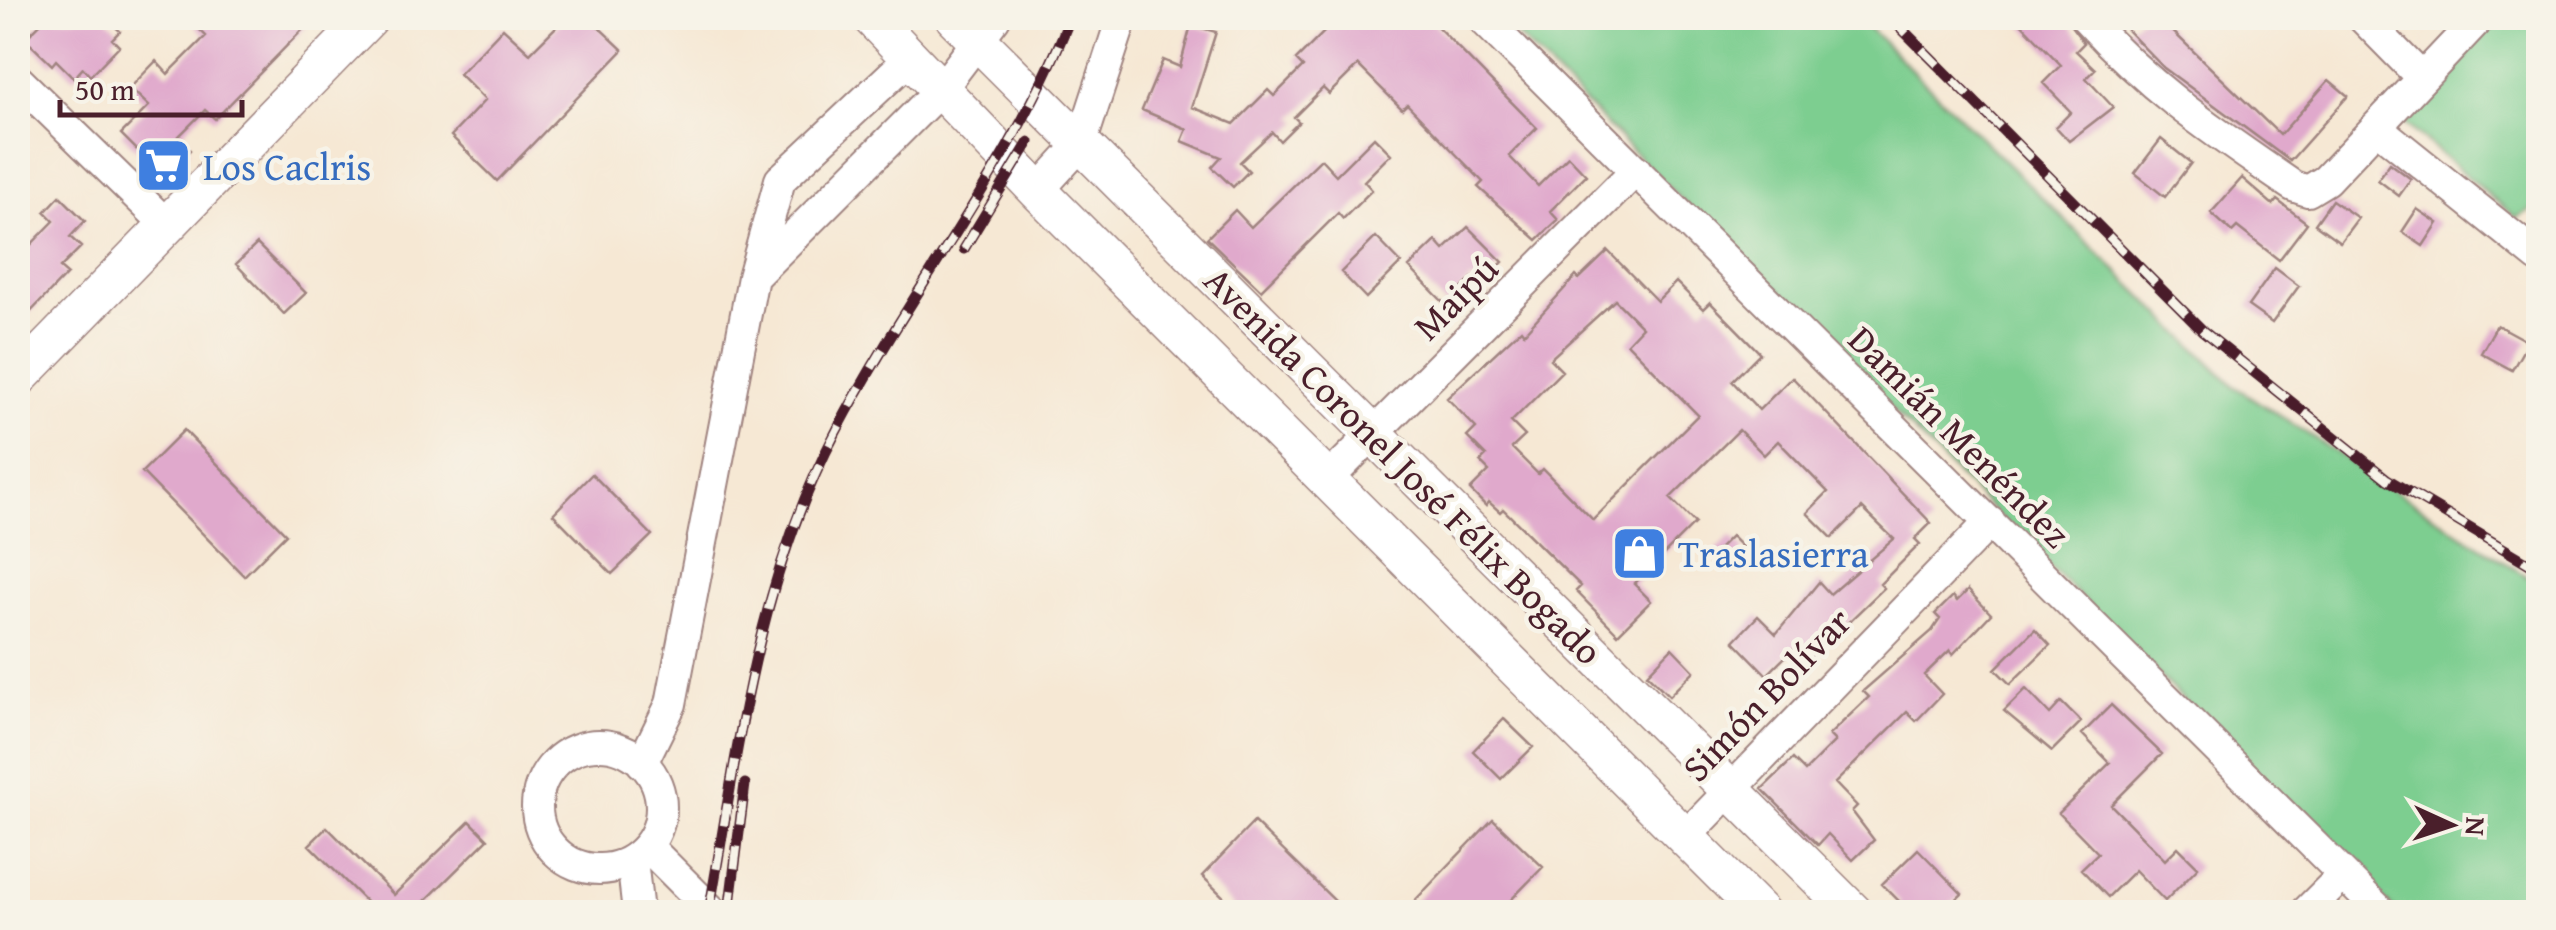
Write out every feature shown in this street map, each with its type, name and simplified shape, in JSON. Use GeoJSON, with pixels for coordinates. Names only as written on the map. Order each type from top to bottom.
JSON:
{"type":"FeatureCollection","features":[{"type":"Feature","properties":{"kind":"main road"},"geometry":{"type":"LineString","coordinates":[[18,378],[368,18]]}},
{"type":"Feature","properties":{"kind":"main road","name":"Avenida Coronel José Félix Bogado"},"geometry":{"type":"LineString","coordinates":[[872,18],[1038,191],[1330,478],[1760,912]]}},
{"type":"Feature","properties":{"kind":"main road","name":"Avenida Coronel José Félix Bogado"},"geometry":{"type":"LineString","coordinates":[[976,26],[1081,144],[1853,912]]}},
{"type":"Feature","properties":{"kind":"street"},"geometry":{"type":"LineString","coordinates":[[1038,191],[1081,144],[1122,18]]}},
{"type":"Feature","properties":{"kind":"street","name":"Damián Menéndez"},"geometry":{"type":"LineString","coordinates":[[1482,18],[2381,912]]}},
{"type":"Feature","properties":{"kind":"street"},"geometry":{"type":"LineString","coordinates":[[2086,18],[2140,76],[2174,104],[2293,186],[2308,191],[2326,180],[2479,18]]}},
{"type":"Feature","properties":{"kind":"street"},"geometry":{"type":"LineString","coordinates":[[2363,18],[2422,78]]}},
{"type":"Feature","properties":{"kind":"street"},"geometry":{"type":"LineString","coordinates":[[752,277],[942,88],[976,26]]}},
{"type":"Feature","properties":{"kind":"street"},"geometry":{"type":"LineString","coordinates":[[642,763],[672,704],[752,277],[780,180],[911,57]]}},
{"type":"Feature","properties":{"kind":"street"},"geometry":{"type":"LineString","coordinates":[[18,80],[167,224]]}},
{"type":"Feature","properties":{"kind":"street"},"geometry":{"type":"LineString","coordinates":[[2376,127],[2538,257]]}},
{"type":"Feature","properties":{"kind":"street","name":"Maipú"},"geometry":{"type":"LineString","coordinates":[[1330,478],[1636,170]]}},
{"type":"Feature","properties":{"kind":"street","name":"Simón Bolívar"},"geometry":{"type":"LineString","coordinates":[[1685,837],[1990,522]]}},
{"type":"Feature","properties":{"kind":"street"},"geometry":{"type":"LineString","coordinates":[[638,912],[640,853],[657,828],[661,808],[658,788],[642,763],[620,748],[596,745],[575,750],[557,761],[544,778],[538,798],[538,820],[558,854],[576,865],[597,870],[640,853]]}},
{"type":"Feature","properties":{"kind":"street"},"geometry":{"type":"LineString","coordinates":[[640,853],[713,912]]}},
{"type":"Feature","properties":{"kind":"street"},"geometry":{"type":"LineString","coordinates":[[2306,912],[2343,875]]}},
{"type":"Feature","properties":{"kind":"green space"},"geometry":{"type":"Polygon","coordinates":[[[1499,18],[1859,18],[2234,386],[2538,584],[2538,912],[2396,912],[1499,18]]]}},
{"type":"Feature","properties":{"kind":"green space"},"geometry":{"type":"Polygon","coordinates":[[[2490,18],[2538,18],[2538,206],[2516,218],[2398,118],[2490,18]]]}},
{"type":"Feature","properties":{"kind":"building"},"geometry":{"type":"Polygon","coordinates":[[[46,18],[106,18],[120,31],[112,39],[119,46],[90,76],[83,68],[74,78],[56,60],[52,65],[25,39],[46,18]]]}},
{"type":"Feature","properties":{"kind":"building"},"geometry":{"type":"Polygon","coordinates":[[[188,18],[314,18],[215,119],[205,110],[177,138],[190,150],[164,177],[121,134],[149,106],[130,88],[156,61],[168,74],[206,36],[188,18]]]}},
{"type":"Feature","properties":{"kind":"building"},"geometry":{"type":"Polygon","coordinates":[[[565,18],[589,18],[623,50],[497,181],[451,136],[485,100],[459,74],[503,28],[530,53],[565,18]]]}},
{"type":"Feature","properties":{"kind":"building"},"geometry":{"type":"Polygon","coordinates":[[[1338,18],[1429,18],[1537,128],[1509,156],[1538,186],[1568,156],[1586,175],[1550,211],[1558,220],[1537,240],[1478,187],[1483,182],[1407,104],[1402,109],[1358,65],[1329,94],[1323,88],[1294,117],[1299,122],[1280,141],[1272,132],[1240,162],[1249,171],[1233,187],[1212,167],[1221,157],[1182,141],[1187,129],[1142,110],[1163,60],[1180,67],[1191,25],[1216,32],[1192,107],[1234,124],[1268,90],[1274,96],[1303,67],[1296,60],[1338,18]]]}},
{"type":"Feature","properties":{"kind":"building"},"geometry":{"type":"Polygon","coordinates":[[[2016,18],[2065,18],[2084,43],[2076,51],[2095,69],[2086,78],[2113,107],[2069,141],[2056,127],[2071,112],[2043,83],[2061,65],[2016,18]]]}},
{"type":"Feature","properties":{"kind":"building"},"geometry":{"type":"Polygon","coordinates":[[[2139,18],[2159,18],[2280,135],[2329,80],[2348,96],[2290,161],[2164,68],[2127,30],[2139,18]]]}},
{"type":"Feature","properties":{"kind":"building"},"geometry":{"type":"Polygon","coordinates":[[[1374,137],[1391,154],[1364,181],[1372,190],[1343,219],[1338,213],[1261,290],[1207,238],[1235,210],[1251,227],[1321,159],[1336,175],[1374,137]]]}},
{"type":"Feature","properties":{"kind":"building"},"geometry":{"type":"Polygon","coordinates":[[[2161,139],[2191,163],[2165,197],[2135,173],[2161,139]]]}},
{"type":"Feature","properties":{"kind":"building"},"geometry":{"type":"Polygon","coordinates":[[[2390,163],[2411,179],[2399,196],[2378,180],[2390,163]]]}},
{"type":"Feature","properties":{"kind":"building"},"geometry":{"type":"Polygon","coordinates":[[[2242,178],[2273,205],[2277,200],[2307,223],[2279,260],[2237,227],[2232,232],[2211,213],[2242,178]]]}},
{"type":"Feature","properties":{"kind":"building"},"geometry":{"type":"Polygon","coordinates":[[[60,196],[85,221],[70,237],[81,247],[60,268],[67,274],[18,325],[18,258],[54,221],[45,212],[60,196]]]}},
{"type":"Feature","properties":{"kind":"building"},"geometry":{"type":"Polygon","coordinates":[[[2332,200],[2358,218],[2340,242],[2315,224],[2332,200]]]}},
{"type":"Feature","properties":{"kind":"building"},"geometry":{"type":"Polygon","coordinates":[[[2417,209],[2438,223],[2423,246],[2402,232],[2417,209]]]}},
{"type":"Feature","properties":{"kind":"building"},"geometry":{"type":"Polygon","coordinates":[[[1468,227],[1503,262],[1479,286],[1472,278],[1446,305],[1409,267],[1436,241],[1444,250],[1468,227]]]}},
{"type":"Feature","properties":{"kind":"building"},"geometry":{"type":"Polygon","coordinates":[[[1376,237],[1401,263],[1366,298],[1341,272],[1376,237]]]}},
{"type":"Feature","properties":{"kind":"building"},"geometry":{"type":"Polygon","coordinates":[[[257,244],[306,293],[284,314],[236,264],[257,244]]]}},
{"type":"Feature","properties":{"kind":"building"},"geometry":{"type":"Polygon","coordinates":[[[1608,251],[1657,301],[1676,282],[1703,309],[1710,302],[1760,353],[1732,381],[1759,410],[1792,377],[1931,523],[1915,539],[1920,544],[1880,584],[1884,588],[1805,664],[1792,650],[1767,675],[1734,641],[1758,616],[1776,634],[1819,582],[1830,594],[1894,539],[1862,508],[1832,538],[1807,513],[1828,492],[1778,441],[1764,455],[1739,430],[1670,498],[1695,523],[1634,584],[1651,601],[1618,634],[1576,591],[1581,586],[1503,509],[1500,512],[1489,502],[1486,506],[1470,490],[1489,471],[1480,462],[1486,456],[1467,437],[1476,428],[1447,398],[1521,329],[1524,333],[1576,276],[1579,279],[1608,251]],[[1615,300],[1550,359],[1562,371],[1511,422],[1525,436],[1512,448],[1538,474],[1543,469],[1593,520],[1698,415],[1627,343],[1642,327],[1615,300]]]}},
{"type":"Feature","properties":{"kind":"building"},"geometry":{"type":"Polygon","coordinates":[[[2275,268],[2299,286],[2272,323],[2248,306],[2275,268]]]}},
{"type":"Feature","properties":{"kind":"building"},"geometry":{"type":"Polygon","coordinates":[[[2497,325],[2528,342],[2512,370],[2481,353],[2497,325]]]}},
{"type":"Feature","properties":{"kind":"building"},"geometry":{"type":"Polygon","coordinates":[[[184,430],[286,534],[244,576],[142,472],[184,430]]]}},
{"type":"Feature","properties":{"kind":"building"},"geometry":{"type":"Polygon","coordinates":[[[592,474],[652,535],[612,574],[553,514],[592,474]]]}},
{"type":"Feature","properties":{"kind":"building"},"geometry":{"type":"Polygon","coordinates":[[[1731,536],[1744,549],[1725,568],[1712,555],[1731,536]]]}},
{"type":"Feature","properties":{"kind":"building"},"geometry":{"type":"Polygon","coordinates":[[[1968,590],[1991,614],[1953,654],[1950,650],[1924,675],[1942,694],[1916,721],[1907,712],[1835,783],[1857,806],[1852,811],[1874,840],[1853,860],[1828,834],[1818,845],[1762,789],[1793,759],[1805,771],[1835,741],[1829,735],[1869,697],[1863,691],[1932,631],[1940,619],[1935,614],[1953,596],[1957,601],[1968,590]]]}},
{"type":"Feature","properties":{"kind":"building"},"geometry":{"type":"Polygon","coordinates":[[[2035,629],[2050,645],[2010,684],[1995,669],[2035,629]]]}},
{"type":"Feature","properties":{"kind":"building"},"geometry":{"type":"Polygon","coordinates":[[[1672,648],[1694,671],[1669,696],[1647,674],[1672,648]]]}},
{"type":"Feature","properties":{"kind":"building"},"geometry":{"type":"Polygon","coordinates":[[[2026,689],[2050,714],[2061,702],[2081,722],[2052,751],[2004,711],[2026,689]]]}},
{"type":"Feature","properties":{"kind":"building"},"geometry":{"type":"Polygon","coordinates":[[[2111,705],[2162,754],[2111,805],[2165,860],[2178,847],[2198,867],[2165,901],[2135,870],[2108,897],[2081,869],[2098,853],[2059,813],[2110,763],[2082,734],[2111,705]]]}},
{"type":"Feature","properties":{"kind":"building"},"geometry":{"type":"Polygon","coordinates":[[[1504,719],[1533,747],[1501,779],[1473,751],[1504,719]]]}},
{"type":"Feature","properties":{"kind":"building"},"geometry":{"type":"Polygon","coordinates":[[[1493,819],[1543,867],[1499,912],[1404,912],[1493,819]]]}},
{"type":"Feature","properties":{"kind":"building"},"geometry":{"type":"Polygon","coordinates":[[[470,821],[488,839],[414,912],[376,912],[309,845],[327,827],[394,895],[470,821]]]}},
{"type":"Feature","properties":{"kind":"building"},"geometry":{"type":"Polygon","coordinates":[[[1254,822],[1336,902],[1326,912],[1239,912],[1202,876],[1254,822]]]}},
{"type":"Feature","properties":{"kind":"building"},"geometry":{"type":"Polygon","coordinates":[[[1918,849],[1962,894],[1943,912],[1892,912],[1901,903],[1882,884],[1918,849]]]}},
{"type":"Feature","properties":{"kind":"railway"},"geometry":{"type":"LineString","coordinates":[[709,912],[754,667],[787,547],[809,489],[865,380],[1019,126],[1070,18]]}},
{"type":"Feature","properties":{"kind":"railway"},"geometry":{"type":"LineString","coordinates":[[1891,18],[2203,331],[2387,479],[2538,569]]}},
{"type":"Feature","properties":{"kind":"railway"},"geometry":{"type":"LineString","coordinates":[[964,249],[1029,142]]}},
{"type":"Feature","properties":{"kind":"railway"},"geometry":{"type":"LineString","coordinates":[[729,912],[745,784]]}},
{"type":"Feature","properties":{"kind":"place","name":"Los Caclris"},"geometry":{"type":"Point","coordinates":[164,166]}},
{"type":"Feature","properties":{"kind":"place","name":"Traslasierra"},"geometry":{"type":"Point","coordinates":[1639,553]}}]}
